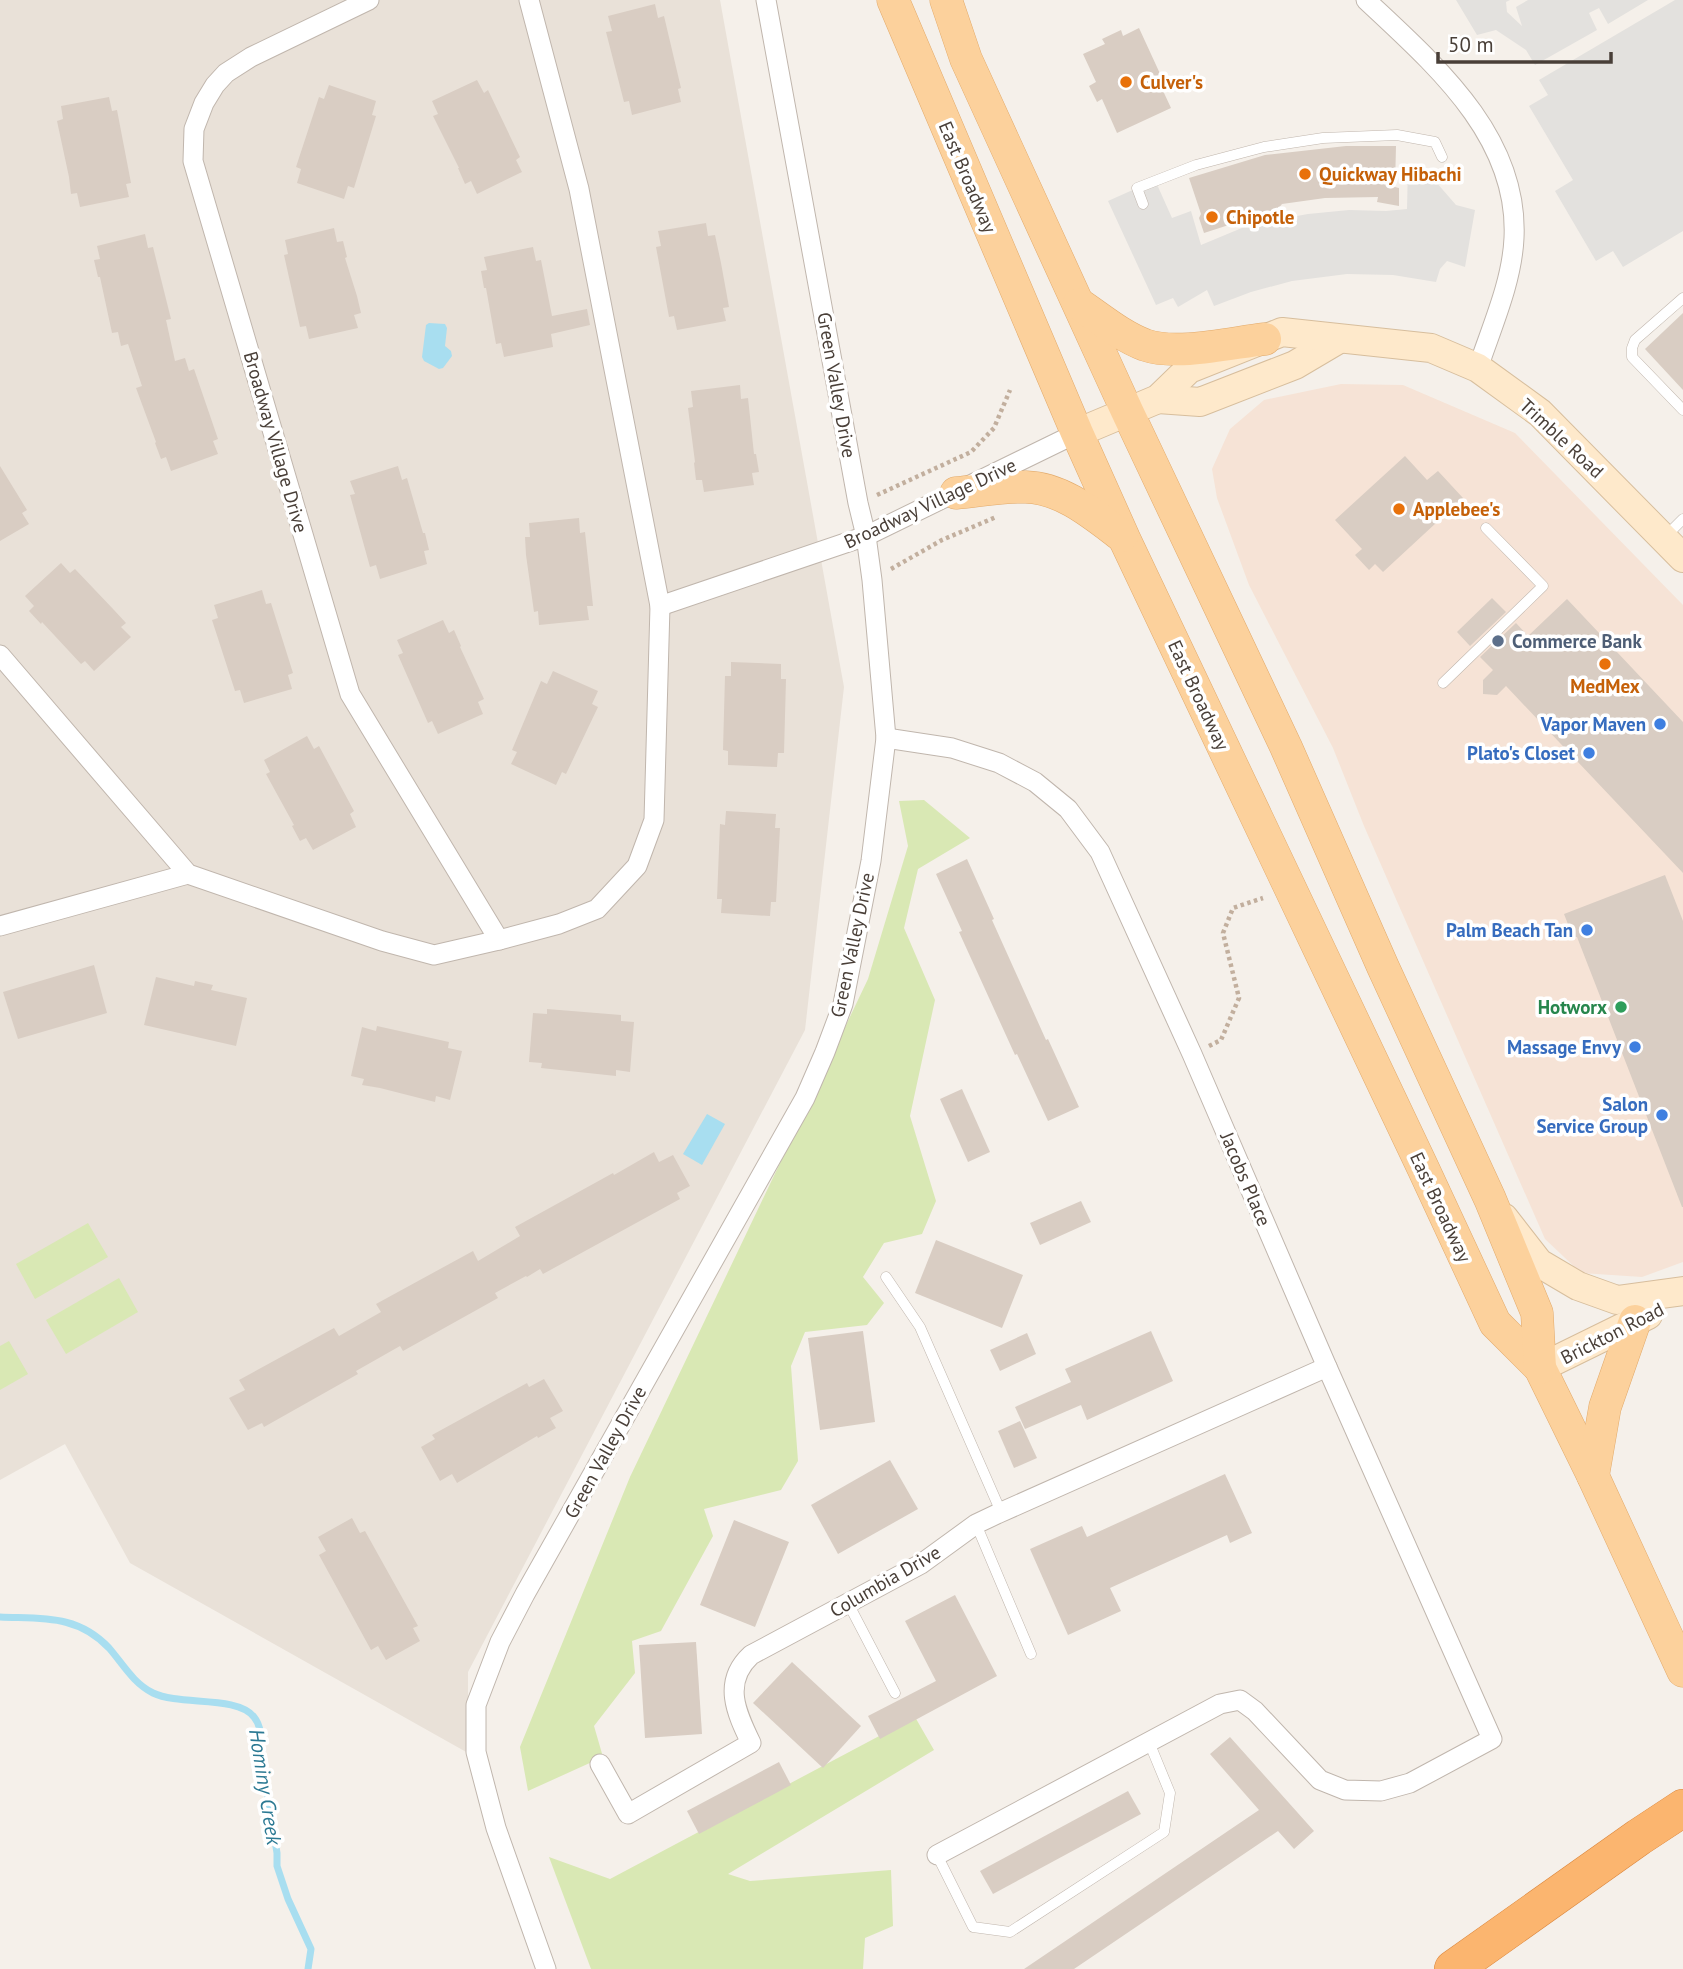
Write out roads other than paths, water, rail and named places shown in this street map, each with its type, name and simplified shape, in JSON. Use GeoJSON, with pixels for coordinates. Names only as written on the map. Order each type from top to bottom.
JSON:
{"type":"FeatureCollection","features":[{"type":"Feature","properties":{"kind":"highway"},"geometry":{"type":"LineString","coordinates":[[1453,1969],[1683,1808]]}},
{"type":"Feature","properties":{"kind":"main road","name":"East Broadway"},"geometry":{"type":"LineString","coordinates":[[893,0],[1124,538],[1418,1155],[1495,1323],[1541,1368],[1683,1671]]}},
{"type":"Feature","properties":{"kind":"main road","name":"East Broadway"},"geometry":{"type":"LineString","coordinates":[[946,0],[966,59],[1127,411],[1286,747],[1490,1199],[1537,1313],[1541,1368]]}},
{"type":"Feature","properties":{"kind":"main road"},"geometry":{"type":"LineString","coordinates":[[1078,303],[1146,345],[1175,350],[1265,339]]}},
{"type":"Feature","properties":{"kind":"main road"},"geometry":{"type":"LineString","coordinates":[[956,493],[1028,487],[1059,494],[1091,512],[1124,538]]}},
{"type":"Feature","properties":{"kind":"main road"},"geometry":{"type":"LineString","coordinates":[[1593,1476],[1605,1407],[1635,1321]]}},
{"type":"Feature","properties":{"kind":"street","name":"Broadway Village Drive"},"geometry":{"type":"LineString","coordinates":[[369,0],[251,57],[226,73],[204,103],[194,129],[193,161],[350,694],[499,940]]}},
{"type":"Feature","properties":{"kind":"street"},"geometry":{"type":"LineString","coordinates":[[0,655],[188,874],[371,937],[434,955],[559,924],[597,909],[637,866],[654,820],[660,606],[579,188],[529,0]]}},
{"type":"Feature","properties":{"kind":"street","name":"Green Valley Drive"},"geometry":{"type":"LineString","coordinates":[[546,1969],[496,1828],[476,1752],[476,1705],[500,1642],[525,1594],[805,1098],[825,1052],[843,1004],[871,861],[886,738],[866,536],[766,0]]}},
{"type":"Feature","properties":{"kind":"street"},"geometry":{"type":"LineString","coordinates":[[1366,0],[1433,64],[1460,95],[1491,140],[1505,174],[1512,205],[1514,239],[1507,281],[1478,368]]}},
{"type":"Feature","properties":{"kind":"street","name":"Trimble Road"},"geometry":{"type":"LineString","coordinates":[[1077,433],[1158,399],[1189,369],[1282,332],[1431,348],[1478,368],[1541,413],[1676,539]]}},
{"type":"Feature","properties":{"kind":"street","name":"Trimble Road"},"geometry":{"type":"LineString","coordinates":[[1158,399],[1200,402],[1295,365],[1339,339]]}},
{"type":"Feature","properties":{"kind":"street","name":"Broadway Village Drive"},"geometry":{"type":"LineString","coordinates":[[660,606],[866,536],[1077,433]]}},
{"type":"Feature","properties":{"kind":"street","name":"Jacobs Place"},"geometry":{"type":"LineString","coordinates":[[886,738],[952,748],[999,763],[1035,782],[1068,809],[1100,852],[1192,1054],[1326,1367],[1492,1739],[1410,1783],[1381,1791],[1345,1790],[1320,1780],[1255,1711],[1240,1700],[1220,1703],[1149,1742]]}},
{"type":"Feature","properties":{"kind":"street"},"geometry":{"type":"LineString","coordinates":[[0,926],[188,874]]}},
{"type":"Feature","properties":{"kind":"street","name":"Brickton Road"},"geometry":{"type":"LineString","coordinates":[[1490,1199],[1539,1262],[1577,1286],[1617,1300],[1683,1291]]}},
{"type":"Feature","properties":{"kind":"street","name":"Brickton Road"},"geometry":{"type":"LineString","coordinates":[[1541,1368],[1683,1297]]}},
{"type":"Feature","properties":{"kind":"street","name":"Columbia Drive"},"geometry":{"type":"LineString","coordinates":[[600,1765],[628,1814],[751,1743],[735,1703],[734,1683],[740,1665],[751,1655],[921,1564],[976,1524],[1326,1367]]}},
{"type":"Feature","properties":{"kind":"street"},"geometry":{"type":"LineString","coordinates":[[937,1855],[1149,1742]]}},
{"type":"Feature","properties":{"kind":"lane"},"geometry":{"type":"LineString","coordinates":[[1143,204],[1137,188],[1196,165],[1264,147],[1323,138],[1397,135],[1435,142],[1442,157]]}},
{"type":"Feature","properties":{"kind":"lane"},"geometry":{"type":"LineString","coordinates":[[1683,298],[1635,340],[1632,348],[1632,357],[1683,410]]}},
{"type":"Feature","properties":{"kind":"lane"},"geometry":{"type":"LineString","coordinates":[[1443,683],[1543,586],[1486,528]]}},
{"type":"Feature","properties":{"kind":"lane"},"geometry":{"type":"LineString","coordinates":[[886,1278],[920,1327],[1001,1512]]}},
{"type":"Feature","properties":{"kind":"lane"},"geometry":{"type":"LineString","coordinates":[[976,1524],[1031,1654]]}},
{"type":"Feature","properties":{"kind":"lane"},"geometry":{"type":"LineString","coordinates":[[848,1603],[895,1693]]}},
{"type":"Feature","properties":{"kind":"lane"},"geometry":{"type":"LineString","coordinates":[[937,1855],[973,1927],[1010,1932],[1164,1832],[1170,1793],[1149,1742]]}},
{"type":"Feature","properties":{"kind":"water"},"geometry":{"type":"Polygon","coordinates":[[[445,324],[447,328],[445,346],[452,356],[443,368],[439,369],[424,361],[422,357],[426,325],[445,324]]]}},
{"type":"Feature","properties":{"kind":"water"},"geometry":{"type":"Polygon","coordinates":[[[707,1114],[725,1124],[702,1165],[683,1154],[707,1114]]]}},
{"type":"Feature","properties":{"kind":"waterway","name":"Hominy Creek"},"geometry":{"type":"LineString","coordinates":[[0,1617],[58,1620],[84,1629],[109,1648],[134,1679],[153,1693],[164,1697],[235,1706],[254,1717],[260,1731],[277,1866],[288,1899],[311,1949],[308,1969]]}},
{"type":"Feature","properties":{"kind":"place","name":"Culver's"},"geometry":{"type":"Point","coordinates":[1126,82]}},
{"type":"Feature","properties":{"kind":"place","name":"Quickway Hibachi"},"geometry":{"type":"Point","coordinates":[1305,174]}},
{"type":"Feature","properties":{"kind":"place","name":"Chipotle"},"geometry":{"type":"Point","coordinates":[1212,217]}},
{"type":"Feature","properties":{"kind":"place","name":"Applebee's"},"geometry":{"type":"Point","coordinates":[1399,509]}},
{"type":"Feature","properties":{"kind":"place","name":"Commerce Bank"},"geometry":{"type":"Point","coordinates":[1498,641]}},
{"type":"Feature","properties":{"kind":"place","name":"MedMex"},"geometry":{"type":"Point","coordinates":[1605,664]}},
{"type":"Feature","properties":{"kind":"place","name":"Vapor Maven"},"geometry":{"type":"Point","coordinates":[1660,724]}},
{"type":"Feature","properties":{"kind":"place","name":"Plato's Closet"},"geometry":{"type":"Point","coordinates":[1589,753]}},
{"type":"Feature","properties":{"kind":"place","name":"Palm Beach Tan"},"geometry":{"type":"Point","coordinates":[1587,930]}},
{"type":"Feature","properties":{"kind":"place","name":"Hotworx"},"geometry":{"type":"Point","coordinates":[1621,1007]}},
{"type":"Feature","properties":{"kind":"place","name":"Massage Envy"},"geometry":{"type":"Point","coordinates":[1635,1047]}},
{"type":"Feature","properties":{"kind":"place","name":"Salon Service Group"},"geometry":{"type":"Point","coordinates":[1662,1115]}}]}
